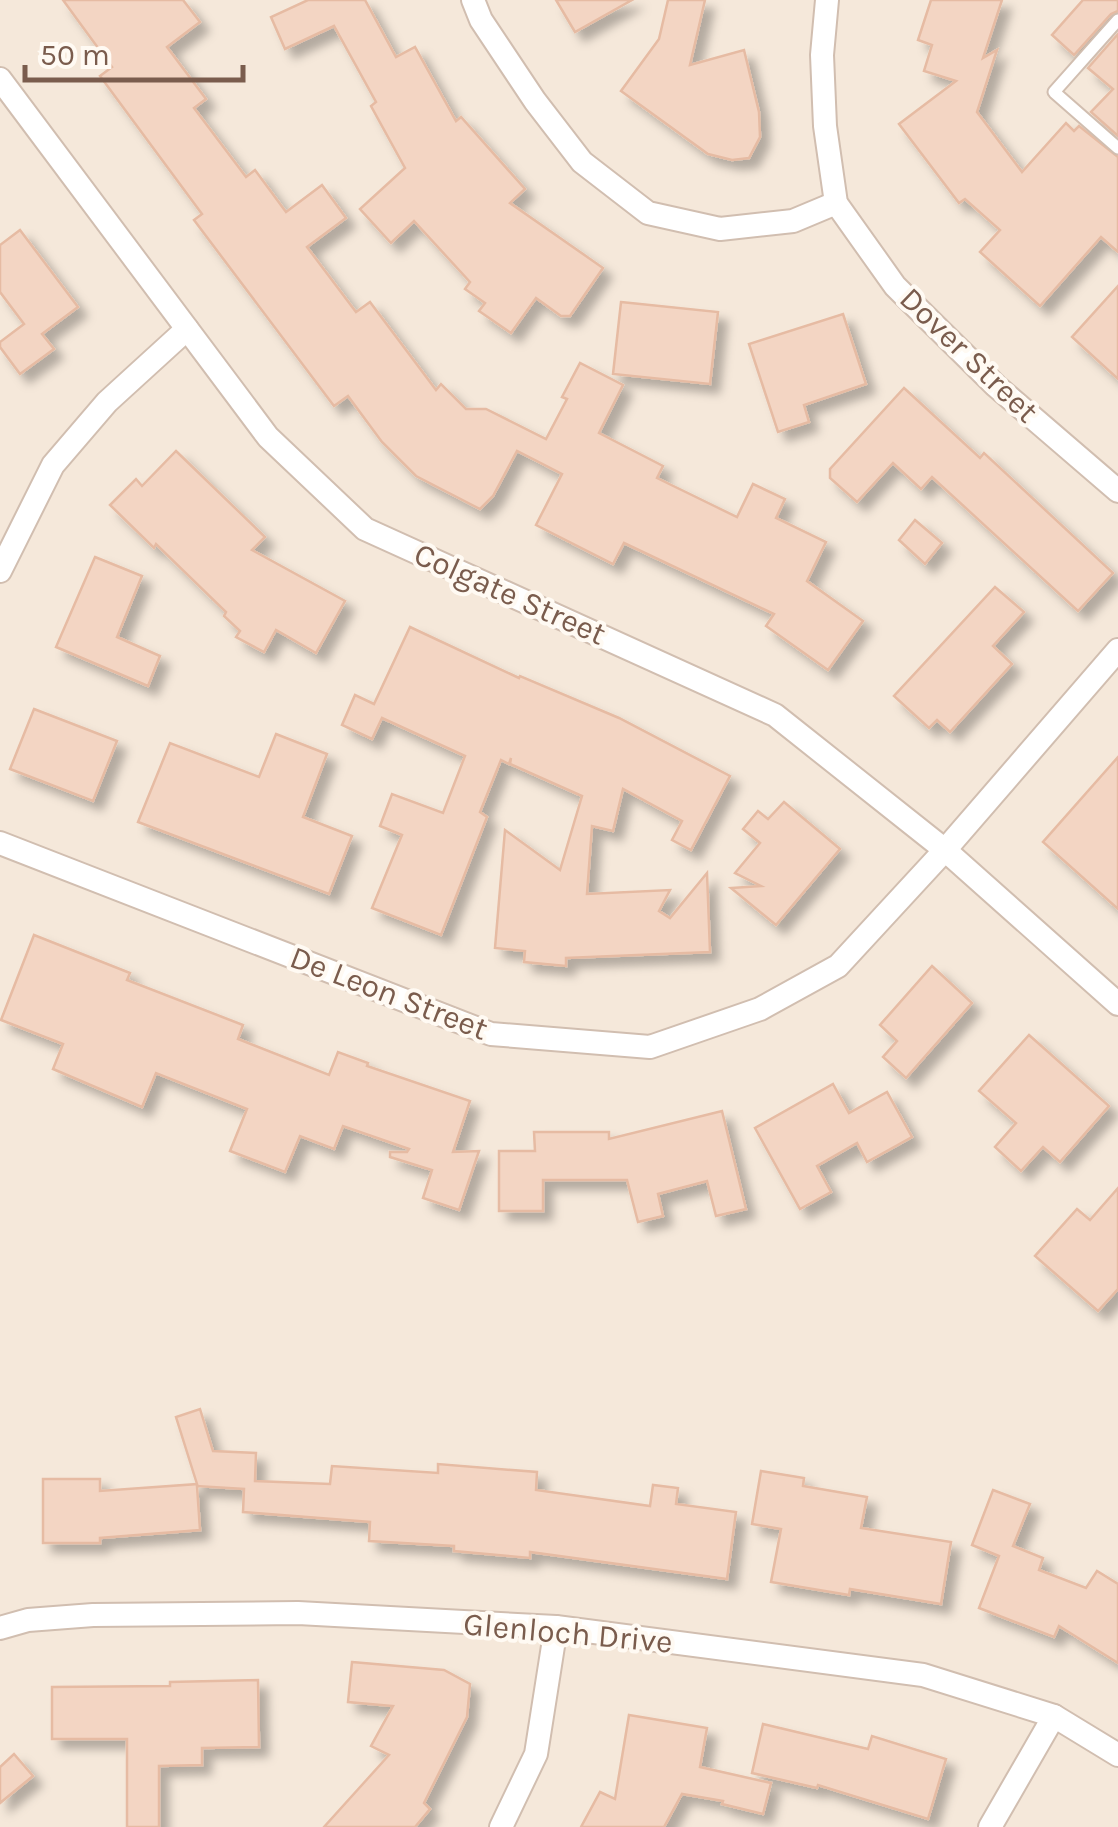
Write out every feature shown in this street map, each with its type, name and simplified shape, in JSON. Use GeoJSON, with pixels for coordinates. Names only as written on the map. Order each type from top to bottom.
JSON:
{"type":"FeatureCollection","features":[{"type":"Feature","properties":{"kind":"street"},"geometry":{"type":"LineString","coordinates":[[474,0],[492,36],[535,101],[582,162],[648,212],[720,230],[793,221],[836,203],[822,72],[827,0]]}},
{"type":"Feature","properties":{"kind":"street","name":"Colgate Street"},"geometry":{"type":"LineString","coordinates":[[0,79],[268,437],[365,529],[775,714],[944,850],[1118,1004]]}},
{"type":"Feature","properties":{"kind":"street","name":"Dover Street"},"geometry":{"type":"LineString","coordinates":[[836,203],[895,286],[996,386],[1118,491]]}},
{"type":"Feature","properties":{"kind":"street"},"geometry":{"type":"LineString","coordinates":[[0,571],[54,465],[107,402],[187,329]]}},
{"type":"Feature","properties":{"kind":"street","name":"De Leon Street"},"geometry":{"type":"LineString","coordinates":[[0,843],[491,1034],[650,1047],[760,1009],[838,966],[1118,650]]}},
{"type":"Feature","properties":{"kind":"street","name":"Glenloch Drive"},"geometry":{"type":"LineString","coordinates":[[0,1628],[28,1620],[94,1615],[280,1614],[556,1627],[923,1675],[1054,1716],[1118,1756]]}},
{"type":"Feature","properties":{"kind":"street"},"geometry":{"type":"LineString","coordinates":[[501,1827],[536,1754],[556,1627]]}},
{"type":"Feature","properties":{"kind":"street"},"geometry":{"type":"LineString","coordinates":[[990,1827],[1054,1716]]}},
{"type":"Feature","properties":{"kind":"lane"},"geometry":{"type":"LineString","coordinates":[[1118,20],[1054,92],[1118,148]]}},
{"type":"Feature","properties":{"kind":"shaded area"},"geometry":{"type":"Polygon","coordinates":[[[0,0],[1118,0],[1118,1827],[0,1827],[0,0]]]}},
{"type":"Feature","properties":{"kind":"building"},"geometry":{"type":"Polygon","coordinates":[[[63,0],[183,0],[200,22],[167,47],[206,99],[194,108],[246,177],[255,170],[286,212],[322,185],[346,218],[307,247],[356,312],[370,302],[436,390],[441,384],[466,409],[486,409],[546,439],[580,363],[623,385],[599,433],[663,466],[657,478],[737,517],[753,484],[785,499],[776,518],[826,542],[807,581],[863,621],[828,670],[766,626],[774,614],[624,543],[613,564],[536,525],[562,474],[517,451],[493,496],[480,509],[416,476],[382,442],[348,396],[334,406],[194,220],[202,214],[100,76],[112,67],[63,0]]]}},
{"type":"Feature","properties":{"kind":"building"},"geometry":{"type":"Polygon","coordinates":[[[308,0],[365,0],[396,57],[415,47],[456,121],[461,117],[525,189],[510,203],[603,268],[570,316],[561,316],[536,298],[511,333],[479,311],[485,303],[465,289],[470,282],[414,221],[391,243],[360,209],[405,168],[371,106],[376,102],[334,26],[285,49],[271,17],[308,0]]]}},
{"type":"Feature","properties":{"kind":"building"},"geometry":{"type":"Polygon","coordinates":[[[556,0],[632,0],[575,32],[556,0]]]}},
{"type":"Feature","properties":{"kind":"building"},"geometry":{"type":"Polygon","coordinates":[[[668,0],[705,0],[690,65],[744,50],[759,112],[760,137],[749,158],[732,160],[708,154],[621,91],[659,39],[668,0]]]}},
{"type":"Feature","properties":{"kind":"building"},"geometry":{"type":"Polygon","coordinates":[[[931,0],[1002,0],[983,58],[997,50],[977,112],[1022,172],[1066,123],[1074,131],[1079,126],[1118,157],[1118,252],[1101,237],[1040,306],[980,252],[1000,230],[965,199],[959,203],[899,124],[956,81],[924,71],[932,45],[918,40],[931,0]]]}},
{"type":"Feature","properties":{"kind":"building"},"geometry":{"type":"Polygon","coordinates":[[[1083,0],[1118,0],[1118,11],[1074,55],[1052,35],[1083,0]]]}},
{"type":"Feature","properties":{"kind":"building"},"geometry":{"type":"Polygon","coordinates":[[[1118,34],[1118,136],[1091,112],[1113,89],[1088,68],[1118,34]]]}},
{"type":"Feature","properties":{"kind":"building"},"geometry":{"type":"Polygon","coordinates":[[[20,230],[78,307],[42,334],[54,349],[20,374],[0,347],[0,342],[24,324],[0,292],[0,245],[20,230]]]}},
{"type":"Feature","properties":{"kind":"building"},"geometry":{"type":"Polygon","coordinates":[[[1118,286],[1118,379],[1072,337],[1118,286]]]}},
{"type":"Feature","properties":{"kind":"building"},"geometry":{"type":"Polygon","coordinates":[[[621,302],[718,312],[710,384],[613,374],[621,302]]]}},
{"type":"Feature","properties":{"kind":"building"},"geometry":{"type":"Polygon","coordinates":[[[843,314],[866,384],[804,405],[809,422],[778,432],[749,344],[843,314]]]}},
{"type":"Feature","properties":{"kind":"building"},"geometry":{"type":"Polygon","coordinates":[[[904,388],[980,458],[984,453],[1113,573],[1078,611],[932,477],[921,489],[893,463],[857,502],[830,478],[830,469],[904,388]]]}},
{"type":"Feature","properties":{"kind":"building"},"geometry":{"type":"Polygon","coordinates":[[[176,451],[265,537],[252,550],[345,601],[316,653],[276,630],[264,652],[236,637],[240,631],[224,616],[226,612],[110,505],[136,479],[142,486],[176,451]]]}},
{"type":"Feature","properties":{"kind":"building"},"geometry":{"type":"Polygon","coordinates":[[[915,520],[942,543],[925,564],[899,540],[915,520]]]}},
{"type":"Feature","properties":{"kind":"building"},"geometry":{"type":"Polygon","coordinates":[[[95,557],[142,576],[117,637],[160,656],[148,686],[56,647],[95,557]]]}},
{"type":"Feature","properties":{"kind":"building"},"geometry":{"type":"Polygon","coordinates":[[[995,587],[1024,612],[993,646],[1012,664],[950,732],[937,720],[929,728],[894,696],[995,587]]]}},
{"type":"Feature","properties":{"kind":"building"},"geometry":{"type":"Polygon","coordinates":[[[410,627],[519,678],[619,718],[730,776],[691,850],[672,840],[682,821],[623,789],[613,831],[592,826],[587,894],[670,890],[659,911],[670,918],[707,873],[710,952],[566,958],[566,966],[524,962],[525,951],[495,948],[505,830],[560,870],[582,796],[510,764],[511,758],[509,764],[501,760],[480,812],[487,817],[441,935],[372,908],[402,835],[380,826],[392,794],[443,813],[465,756],[382,718],[372,739],[342,725],[355,695],[374,704],[410,627]]]}},
{"type":"Feature","properties":{"kind":"building"},"geometry":{"type":"Polygon","coordinates":[[[34,709],[117,741],[93,801],[10,769],[34,709]]]}},
{"type":"Feature","properties":{"kind":"building"},"geometry":{"type":"Polygon","coordinates":[[[276,734],[327,754],[303,817],[352,836],[329,894],[138,822],[170,743],[259,777],[276,734]]]}},
{"type":"Feature","properties":{"kind":"building"},"geometry":{"type":"Polygon","coordinates":[[[1118,757],[1118,909],[1043,842],[1118,757]]]}},
{"type":"Feature","properties":{"kind":"building"},"geometry":{"type":"Polygon","coordinates":[[[784,802],[840,849],[776,925],[731,888],[761,886],[735,873],[760,843],[743,829],[758,811],[768,819],[784,802]]]}},
{"type":"Feature","properties":{"kind":"building"},"geometry":{"type":"Polygon","coordinates":[[[34,935],[130,973],[127,980],[243,1025],[238,1039],[329,1075],[338,1052],[368,1063],[367,1066],[470,1101],[453,1152],[479,1151],[459,1210],[423,1198],[432,1170],[390,1157],[390,1152],[409,1149],[343,1126],[334,1149],[300,1136],[285,1172],[230,1151],[247,1109],[156,1073],[142,1107],[53,1069],[63,1044],[1,1020],[34,935]]]}},
{"type":"Feature","properties":{"kind":"building"},"geometry":{"type":"Polygon","coordinates":[[[932,966],[972,1003],[906,1078],[883,1057],[897,1041],[880,1025],[932,966]]]}},
{"type":"Feature","properties":{"kind":"building"},"geometry":{"type":"Polygon","coordinates":[[[1029,1035],[1109,1106],[1060,1162],[1043,1147],[1021,1171],[995,1147],[1016,1123],[979,1091],[1029,1035]]]}},
{"type":"Feature","properties":{"kind":"building"},"geometry":{"type":"Polygon","coordinates":[[[833,1084],[849,1113],[887,1092],[912,1137],[867,1162],[857,1143],[817,1166],[831,1192],[800,1209],[755,1128],[833,1084]]]}},
{"type":"Feature","properties":{"kind":"building"},"geometry":{"type":"Polygon","coordinates":[[[722,1111],[746,1209],[716,1216],[707,1181],[658,1194],[663,1216],[638,1222],[627,1180],[543,1180],[543,1211],[499,1211],[499,1151],[535,1151],[534,1132],[609,1132],[609,1139],[722,1111]]]}},
{"type":"Feature","properties":{"kind":"building"},"geometry":{"type":"Polygon","coordinates":[[[1118,1188],[1118,1289],[1098,1311],[1035,1256],[1077,1209],[1090,1220],[1118,1188]]]}},
{"type":"Feature","properties":{"kind":"building"},"geometry":{"type":"Polygon","coordinates":[[[200,1409],[213,1451],[256,1453],[255,1481],[330,1484],[332,1466],[438,1473],[438,1464],[537,1472],[536,1490],[650,1506],[653,1485],[678,1488],[676,1504],[736,1512],[727,1579],[530,1552],[530,1558],[454,1551],[454,1546],[369,1541],[370,1522],[243,1512],[244,1489],[197,1486],[200,1530],[100,1538],[100,1543],[43,1543],[43,1479],[100,1479],[100,1491],[197,1484],[176,1417],[200,1409]]]}},
{"type":"Feature","properties":{"kind":"building"},"geometry":{"type":"Polygon","coordinates":[[[761,1471],[804,1478],[803,1486],[867,1497],[861,1528],[951,1542],[941,1604],[850,1589],[849,1595],[771,1582],[781,1529],[752,1524],[761,1471]]]}},
{"type":"Feature","properties":{"kind":"building"},"geometry":{"type":"Polygon","coordinates":[[[993,1490],[1030,1504],[1013,1546],[1043,1558],[1039,1570],[1086,1588],[1097,1571],[1118,1584],[1118,1663],[1059,1626],[1054,1637],[979,1608],[999,1556],[972,1545],[993,1490]]]}},
{"type":"Feature","properties":{"kind":"building"},"geometry":{"type":"Polygon","coordinates":[[[352,1662],[444,1670],[470,1684],[467,1717],[424,1803],[430,1809],[415,1827],[324,1827],[389,1755],[371,1746],[393,1706],[348,1702],[352,1662]]]}},
{"type":"Feature","properties":{"kind":"building"},"geometry":{"type":"Polygon","coordinates":[[[258,1680],[259,1747],[202,1748],[202,1765],[159,1766],[159,1827],[127,1827],[127,1739],[52,1739],[52,1687],[170,1686],[170,1682],[258,1680]]]}},
{"type":"Feature","properties":{"kind":"building"},"geometry":{"type":"Polygon","coordinates":[[[629,1715],[707,1728],[700,1767],[771,1783],[763,1814],[722,1804],[723,1801],[682,1794],[664,1827],[581,1827],[600,1792],[615,1799],[629,1715]]]}},
{"type":"Feature","properties":{"kind":"building"},"geometry":{"type":"Polygon","coordinates":[[[763,1724],[868,1749],[872,1736],[946,1759],[928,1819],[818,1785],[817,1788],[752,1773],[763,1724]]]}},
{"type":"Feature","properties":{"kind":"building"},"geometry":{"type":"Polygon","coordinates":[[[14,1754],[33,1776],[0,1803],[0,1767],[14,1754]]]}}]}
